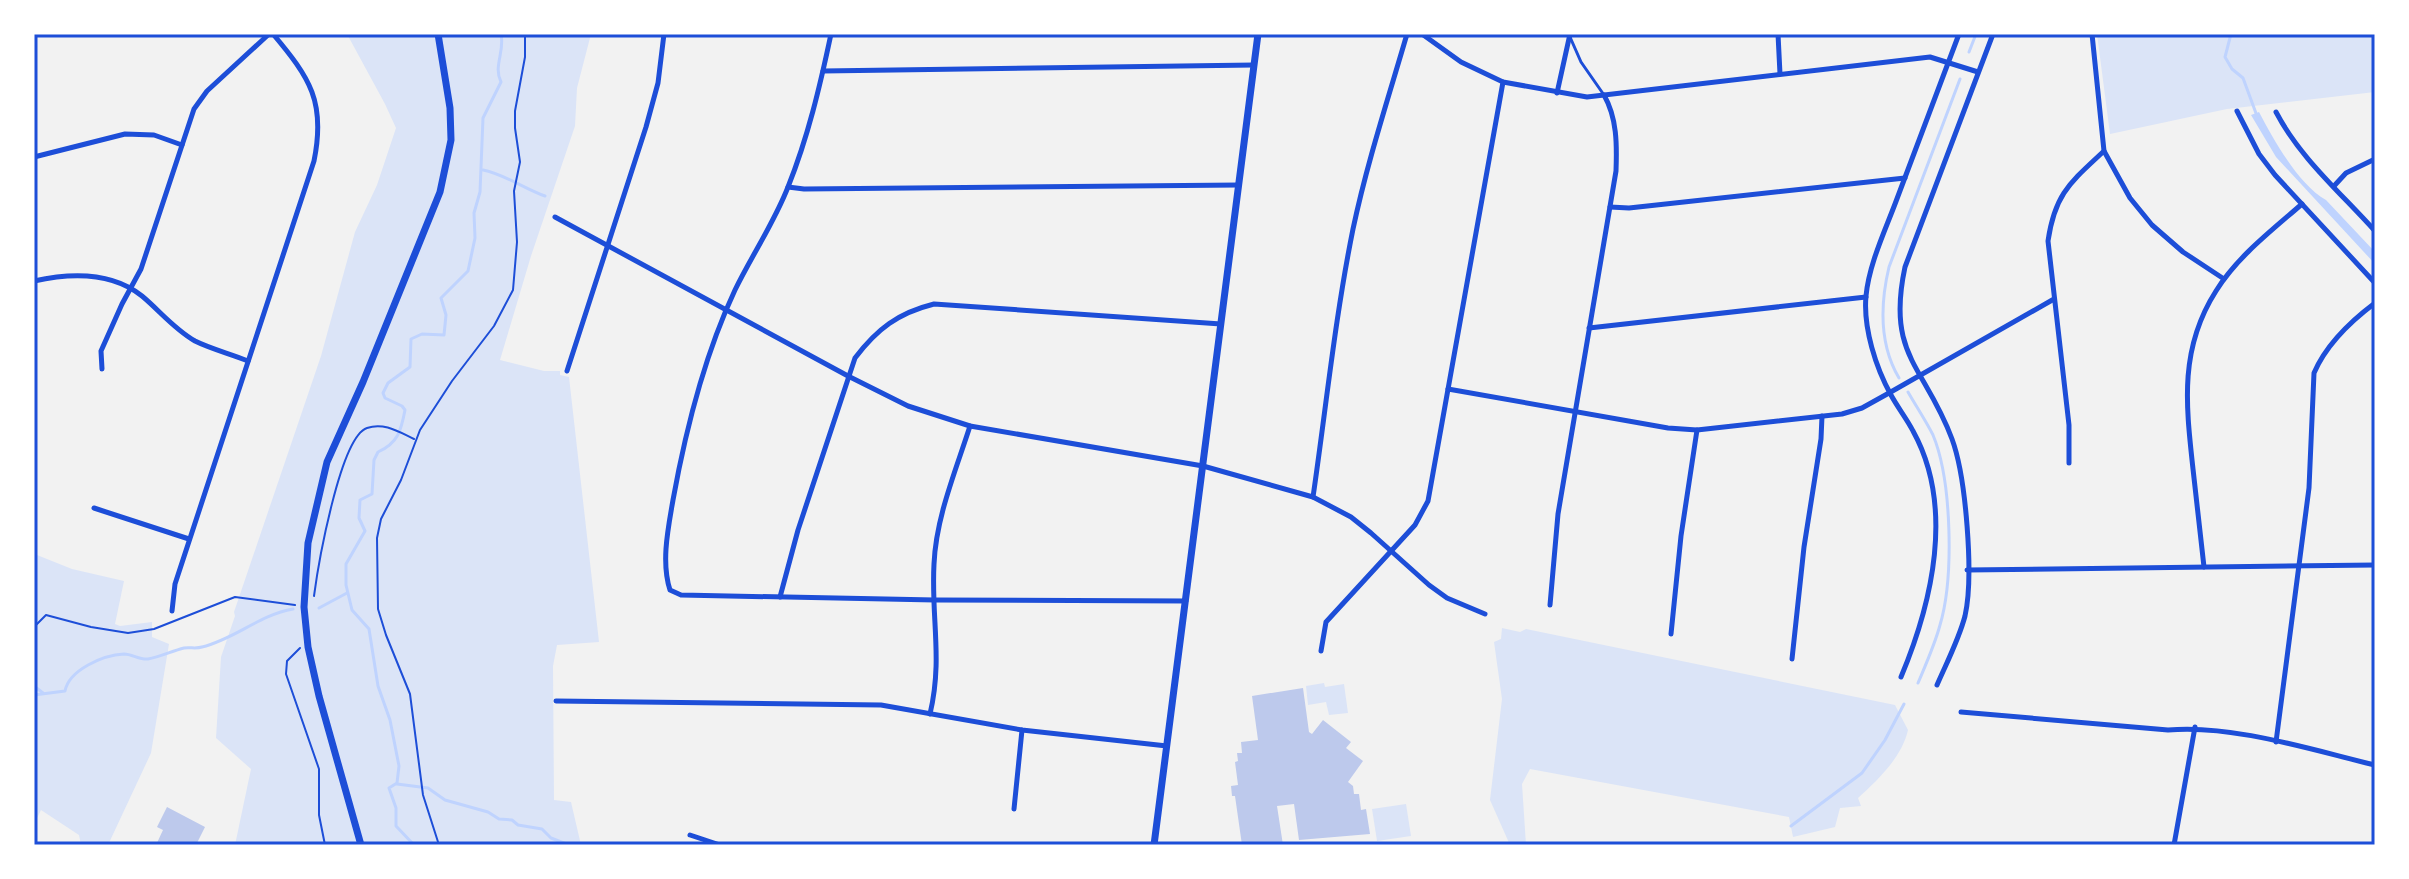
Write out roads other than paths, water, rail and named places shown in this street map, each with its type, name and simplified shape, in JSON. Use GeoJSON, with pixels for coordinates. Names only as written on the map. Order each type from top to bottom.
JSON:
{"type":"FeatureCollection","features":[{"type":"Feature","properties":{"kind":"street"},"geometry":{"type":"LineString","coordinates":[[102,369],[101,351],[141,269],[194,109],[207,91],[271,34],[303,70],[309,83],[314,96],[318,140],[314,161],[175,584],[172,611]]}},
{"type":"Feature","properties":{"kind":"street"},"geometry":{"type":"LineString","coordinates":[[361,845],[310,656],[304,607],[308,543],[327,462],[440,192],[451,140],[450,108],[438,34]]}},
{"type":"Feature","properties":{"kind":"street"},"geometry":{"type":"LineString","coordinates":[[567,371],[646,127],[658,83],[664,34]]}},
{"type":"Feature","properties":{"kind":"street"},"geometry":{"type":"LineString","coordinates":[[831,34],[809,130],[788,187],[772,224],[735,291],[702,377],[683,445],[667,539],[667,580],[670,590],[681,595],[1186,601]]}},
{"type":"Feature","properties":{"kind":"street"},"geometry":{"type":"LineString","coordinates":[[1154,845],[1258,34]]}},
{"type":"Feature","properties":{"kind":"street"},"geometry":{"type":"LineString","coordinates":[[1313,497],[1353,228],[1407,34]]}},
{"type":"Feature","properties":{"kind":"street"},"geometry":{"type":"LineString","coordinates":[[1422,34],[1461,62],[1503,82],[1587,97],[1930,57],[1978,73]]}},
{"type":"Feature","properties":{"kind":"street"},"geometry":{"type":"LineString","coordinates":[[1778,34],[1780,74]]}},
{"type":"Feature","properties":{"kind":"street"},"geometry":{"type":"LineString","coordinates":[[1901,677],[1917,638],[1930,589],[1935,555],[1935,519],[1925,458],[1914,433],[1889,393],[1877,363],[1868,328],[1866,297],[1876,255],[1959,34]]}},
{"type":"Feature","properties":{"kind":"street"},"geometry":{"type":"LineString","coordinates":[[1937,685],[1964,618],[1968,598],[1966,518],[1958,457],[1947,428],[1904,348],[1898,319],[1899,292],[1905,267],[1993,34]]}},
{"type":"Feature","properties":{"kind":"street"},"geometry":{"type":"LineString","coordinates":[[2092,34],[2104,151],[2130,198],[2152,225],[2183,252],[2224,279]]}},
{"type":"Feature","properties":{"kind":"street"},"geometry":{"type":"LineString","coordinates":[[1557,93],[1570,35]]}},
{"type":"Feature","properties":{"kind":"street"},"geometry":{"type":"LineString","coordinates":[[823,71],[1254,65]]}},
{"type":"Feature","properties":{"kind":"street"},"geometry":{"type":"LineString","coordinates":[[1321,651],[1326,622],[1415,525],[1428,501],[1503,82]]}},
{"type":"Feature","properties":{"kind":"street"},"geometry":{"type":"LineString","coordinates":[[1550,605],[1558,514],[1618,143],[1611,107],[1604,95]]}},
{"type":"Feature","properties":{"kind":"street"},"geometry":{"type":"LineString","coordinates":[[2237,111],[2259,154],[2375,283]]}},
{"type":"Feature","properties":{"kind":"street"},"geometry":{"type":"LineString","coordinates":[[2276,112],[2302,152],[2375,231]]}},
{"type":"Feature","properties":{"kind":"street"},"geometry":{"type":"LineString","coordinates":[[34,157],[125,134],[154,135],[182,145]]}},
{"type":"Feature","properties":{"kind":"street"},"geometry":{"type":"LineString","coordinates":[[2069,463],[2069,425],[2048,241],[2052,213],[2060,196],[2104,151]]}},
{"type":"Feature","properties":{"kind":"street"},"geometry":{"type":"LineString","coordinates":[[2334,186],[2346,173],[2375,159]]}},
{"type":"Feature","properties":{"kind":"street"},"geometry":{"type":"LineString","coordinates":[[1610,207],[1629,208],[1905,178]]}},
{"type":"Feature","properties":{"kind":"street"},"geometry":{"type":"LineString","coordinates":[[788,187],[1240,185]]}},
{"type":"Feature","properties":{"kind":"street"},"geometry":{"type":"LineString","coordinates":[[2204,567],[2186,407],[2186,379],[2199,325],[2224,279],[2239,260],[2302,204]]}},
{"type":"Feature","properties":{"kind":"street"},"geometry":{"type":"LineString","coordinates":[[555,217],[908,406],[970,426],[1203,466],[1313,497],[1351,517],[1447,598],[1485,614]]}},
{"type":"Feature","properties":{"kind":"street"},"geometry":{"type":"LineString","coordinates":[[34,281],[75,275],[100,278],[142,296],[161,316],[195,340],[248,361]]}},
{"type":"Feature","properties":{"kind":"street"},"geometry":{"type":"LineString","coordinates":[[1589,328],[1866,297]]}},
{"type":"Feature","properties":{"kind":"street"},"geometry":{"type":"LineString","coordinates":[[1448,389],[1668,428],[1697,430],[1822,416],[1862,408],[2054,299]]}},
{"type":"Feature","properties":{"kind":"street"},"geometry":{"type":"LineString","coordinates":[[2276,742],[2309,488],[2314,373],[2335,340],[2375,303]]}},
{"type":"Feature","properties":{"kind":"street"},"geometry":{"type":"LineString","coordinates":[[780,597],[798,530],[855,358],[873,334],[892,320],[934,304],[1221,324]]}},
{"type":"Feature","properties":{"kind":"street"},"geometry":{"type":"LineString","coordinates":[[1792,659],[1822,416]]}},
{"type":"Feature","properties":{"kind":"street"},"geometry":{"type":"LineString","coordinates":[[930,714],[939,661],[934,564],[940,525],[970,426]]}},
{"type":"Feature","properties":{"kind":"street"},"geometry":{"type":"LineString","coordinates":[[1671,634],[1681,536],[1697,430]]}},
{"type":"Feature","properties":{"kind":"street"},"geometry":{"type":"LineString","coordinates":[[94,508],[189,539]]}},
{"type":"Feature","properties":{"kind":"street"},"geometry":{"type":"LineString","coordinates":[[1967,570],[2375,565]]}},
{"type":"Feature","properties":{"kind":"street"},"geometry":{"type":"LineString","coordinates":[[556,701],[881,705],[1022,730],[1167,746]]}},
{"type":"Feature","properties":{"kind":"street"},"geometry":{"type":"LineString","coordinates":[[1961,712],[2168,730],[2195,727],[2375,765]]}},
{"type":"Feature","properties":{"kind":"street"},"geometry":{"type":"LineString","coordinates":[[2174,845],[2195,727]]}},
{"type":"Feature","properties":{"kind":"street"},"geometry":{"type":"LineString","coordinates":[[1014,809],[1022,730]]}},
{"type":"Feature","properties":{"kind":"street"},"geometry":{"type":"LineString","coordinates":[[690,835],[720,845]]}},
{"type":"Feature","properties":{"kind":"lane"},"geometry":{"type":"LineString","coordinates":[[1570,35],[1581,62],[1604,95]]}},
{"type":"Feature","properties":{"kind":"water"},"geometry":{"type":"Polygon","coordinates":[[[2259,112],[2279,148],[2306,184],[2326,200],[2375,252],[2375,264],[2276,157],[2251,115],[2259,112]]]}},
{"type":"Feature","properties":{"kind":"waterway"},"geometry":{"type":"LineString","coordinates":[[414,845],[396,826],[396,808],[389,788],[397,783],[399,766],[390,720],[378,686],[369,629],[352,610],[346,585],[346,564],[365,531],[359,518],[360,500],[372,494],[374,460],[378,452],[394,440],[404,417],[402,406],[385,398],[383,393],[388,383],[410,367],[411,339],[422,334],[444,335],[446,315],[441,298],[468,271],[475,238],[474,213],[480,192],[483,118],[501,82],[498,70],[501,34]]}},
{"type":"Feature","properties":{"kind":"waterway"},"geometry":{"type":"LineString","coordinates":[[1969,52],[1976,34]]}},
{"type":"Feature","properties":{"kind":"waterway"},"geometry":{"type":"LineString","coordinates":[[2231,34],[2225,57],[2232,69],[2243,78],[2257,116]]}},
{"type":"Feature","properties":{"kind":"waterway"},"geometry":{"type":"LineString","coordinates":[[1899,378],[1888,352],[1883,324],[1886,281],[1960,79]]}},
{"type":"Feature","properties":{"kind":"waterway"},"geometry":{"type":"LineString","coordinates":[[483,170],[545,196]]}},
{"type":"Feature","properties":{"kind":"waterway"},"geometry":{"type":"LineString","coordinates":[[1908,392],[1933,435],[1939,454],[1949,530],[1947,582],[1940,625],[1918,683]]}},
{"type":"Feature","properties":{"kind":"waterway"},"geometry":{"type":"LineString","coordinates":[[319,608],[347,593]]}},
{"type":"Feature","properties":{"kind":"waterway"},"geometry":{"type":"LineString","coordinates":[[34,695],[65,691],[80,670],[106,657],[124,654],[148,659],[184,648],[202,647],[269,616],[293,609]]}},
{"type":"Feature","properties":{"kind":"waterway"},"geometry":{"type":"LineString","coordinates":[[34,686],[43,693]]}},
{"type":"Feature","properties":{"kind":"waterway"},"geometry":{"type":"LineString","coordinates":[[1791,826],[1862,773],[1885,740],[1904,704]]}},
{"type":"Feature","properties":{"kind":"waterway"},"geometry":{"type":"LineString","coordinates":[[397,784],[428,788],[445,800],[488,812],[499,819],[512,820],[518,825],[542,829],[551,838],[569,845]]}}]}
